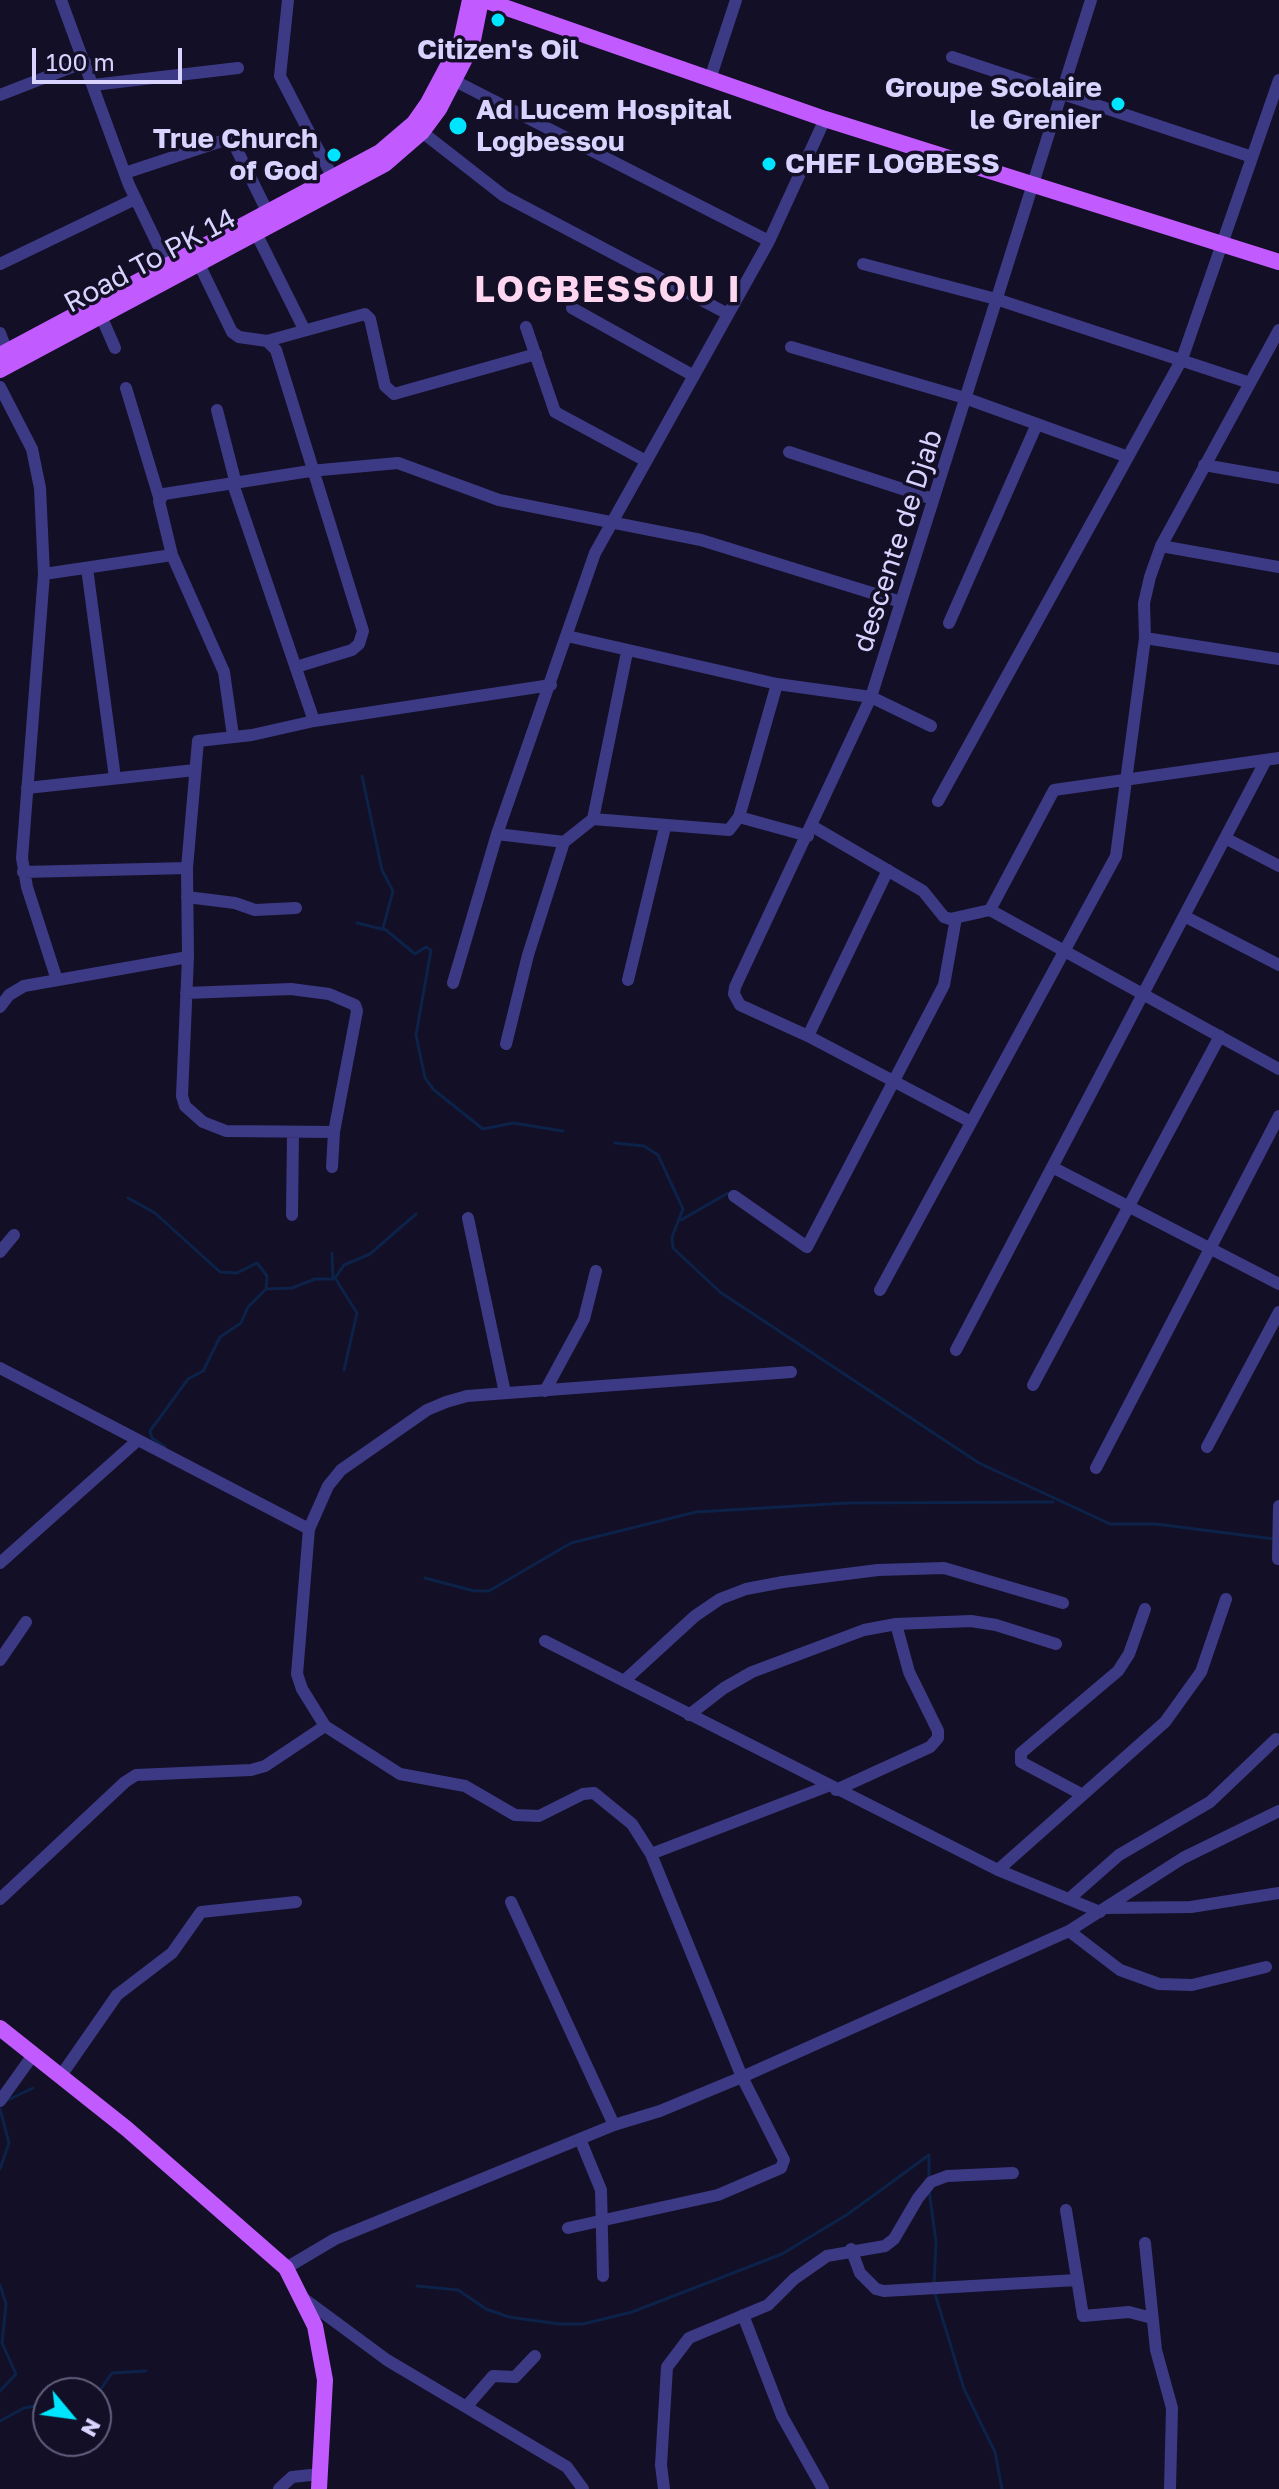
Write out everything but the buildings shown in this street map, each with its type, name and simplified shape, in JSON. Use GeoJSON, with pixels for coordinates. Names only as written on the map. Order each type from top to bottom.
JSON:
{"type":"FeatureCollection","features":[{"type":"Feature","properties":{"kind":"main road"},"geometry":{"type":"LineString","coordinates":[[470,0],[472,24]]}},
{"type":"Feature","properties":{"kind":"main road"},"geometry":{"type":"LineString","coordinates":[[472,24],[482,0],[825,119],[1279,262]]}},
{"type":"Feature","properties":{"kind":"main road","name":"Road To PK 14"},"geometry":{"type":"LineString","coordinates":[[5,360],[267,211],[334,180],[380,152],[414,123],[472,24]]}},
{"type":"Feature","properties":{"kind":"main road","name":"Road To PK 14"},"geometry":{"type":"LineString","coordinates":[[5,360],[101,316],[385,164],[422,132],[455,81],[472,24]]}},
{"type":"Feature","properties":{"kind":"main road"},"geometry":{"type":"LineString","coordinates":[[0,2028],[127,2129],[286,2268],[315,2326],[325,2380],[319,2482]]}},
{"type":"Feature","properties":{"kind":"street"},"geometry":{"type":"LineString","coordinates":[[61,0],[135,199],[168,266]]}},
{"type":"Feature","properties":{"kind":"street"},"geometry":{"type":"LineString","coordinates":[[288,0],[280,76],[334,180]]}},
{"type":"Feature","properties":{"kind":"street"},"geometry":{"type":"LineString","coordinates":[[710,79],[736,0]]}},
{"type":"Feature","properties":{"kind":"street"},"geometry":{"type":"LineString","coordinates":[[971,1122],[808,1036],[740,1005],[734,994],[872,697],[1091,0]]}},
{"type":"Feature","properties":{"kind":"street"},"geometry":{"type":"LineString","coordinates":[[952,57],[1252,157]]}},
{"type":"Feature","properties":{"kind":"street"},"geometry":{"type":"LineString","coordinates":[[0,95],[85,62]]}},
{"type":"Feature","properties":{"kind":"street"},"geometry":{"type":"LineString","coordinates":[[93,85],[238,68]]}},
{"type":"Feature","properties":{"kind":"street"},"geometry":{"type":"LineString","coordinates":[[938,801],[1182,359],[1279,80]]}},
{"type":"Feature","properties":{"kind":"street"},"geometry":{"type":"LineString","coordinates":[[455,81],[769,241]]}},
{"type":"Feature","properties":{"kind":"street"},"geometry":{"type":"LineString","coordinates":[[453,983],[497,834],[595,553],[769,241],[825,119]]}},
{"type":"Feature","properties":{"kind":"street"},"geometry":{"type":"LineString","coordinates":[[1264,124],[1279,128]]}},
{"type":"Feature","properties":{"kind":"street"},"geometry":{"type":"LineString","coordinates":[[422,132],[504,196],[728,314]]}},
{"type":"Feature","properties":{"kind":"street"},"geometry":{"type":"LineString","coordinates":[[125,173],[231,138],[253,190],[267,211]]}},
{"type":"Feature","properties":{"kind":"street"},"geometry":{"type":"LineString","coordinates":[[0,264],[135,199]]}},
{"type":"Feature","properties":{"kind":"street"},"geometry":{"type":"LineString","coordinates":[[256,233],[304,329]]}},
{"type":"Feature","properties":{"kind":"street"},"geometry":{"type":"LineString","coordinates":[[199,264],[232,332],[239,337],[267,341],[365,314],[370,319],[385,386],[394,394],[536,354]]}},
{"type":"Feature","properties":{"kind":"street"},"geometry":{"type":"LineString","coordinates":[[863,264],[996,299],[1250,383]]}},
{"type":"Feature","properties":{"kind":"street"},"geometry":{"type":"LineString","coordinates":[[572,308],[694,376]]}},
{"type":"Feature","properties":{"kind":"street"},"geometry":{"type":"LineString","coordinates":[[101,316],[115,348]]}},
{"type":"Feature","properties":{"kind":"street"},"geometry":{"type":"LineString","coordinates":[[526,327],[555,412],[646,461]]}},
{"type":"Feature","properties":{"kind":"street"},"geometry":{"type":"LineString","coordinates":[[880,1290],[1116,856],[1145,638],[1144,603],[1161,546],[1279,330]]}},
{"type":"Feature","properties":{"kind":"street"},"geometry":{"type":"LineString","coordinates":[[0,333],[5,360]]}},
{"type":"Feature","properties":{"kind":"street"},"geometry":{"type":"LineString","coordinates":[[267,341],[276,350],[310,471],[363,631],[359,644],[352,650],[296,667]]}},
{"type":"Feature","properties":{"kind":"street"},"geometry":{"type":"LineString","coordinates":[[791,347],[967,399],[1128,457]]}},
{"type":"Feature","properties":{"kind":"street"},"geometry":{"type":"LineString","coordinates":[[0,387],[32,449],[40,488],[44,574],[23,872],[57,980]]}},
{"type":"Feature","properties":{"kind":"street"},"geometry":{"type":"LineString","coordinates":[[126,388],[159,497],[172,555],[224,672],[233,736]]}},
{"type":"Feature","properties":{"kind":"street","name":"descente de Djab"},"geometry":{"type":"LineString","coordinates":[[872,697],[967,399]]}},
{"type":"Feature","properties":{"kind":"street"},"geometry":{"type":"LineString","coordinates":[[217,410],[234,484],[314,721]]}},
{"type":"Feature","properties":{"kind":"street"},"geometry":{"type":"LineString","coordinates":[[949,623],[1037,424]]}},
{"type":"Feature","properties":{"kind":"street"},"geometry":{"type":"LineString","coordinates":[[789,452],[933,499]]}},
{"type":"Feature","properties":{"kind":"street"},"geometry":{"type":"LineString","coordinates":[[159,497],[310,471],[398,463],[499,500],[701,540],[901,602]]}},
{"type":"Feature","properties":{"kind":"street"},"geometry":{"type":"LineString","coordinates":[[1204,465],[1279,478]]}},
{"type":"Feature","properties":{"kind":"street"},"geometry":{"type":"LineString","coordinates":[[1161,546],[1279,567]]}},
{"type":"Feature","properties":{"kind":"street"},"geometry":{"type":"LineString","coordinates":[[44,574],[172,555]]}},
{"type":"Feature","properties":{"kind":"street"},"geometry":{"type":"LineString","coordinates":[[87,568],[115,778]]}},
{"type":"Feature","properties":{"kind":"street"},"geometry":{"type":"LineString","coordinates":[[567,636],[777,684],[872,697],[931,726]]}},
{"type":"Feature","properties":{"kind":"street"},"geometry":{"type":"LineString","coordinates":[[1145,638],[1279,659]]}},
{"type":"Feature","properties":{"kind":"street"},"geometry":{"type":"LineString","coordinates":[[506,1044],[528,955],[564,842],[593,819],[627,652]]}},
{"type":"Feature","properties":{"kind":"street"},"geometry":{"type":"LineString","coordinates":[[593,819],[720,832],[729,830],[739,817],[777,684]]}},
{"type":"Feature","properties":{"kind":"street"},"geometry":{"type":"LineString","coordinates":[[334,1132],[226,1131],[203,1122],[185,1106],[182,1096],[188,957],[187,868],[198,741],[551,685]]}},
{"type":"Feature","properties":{"kind":"street"},"geometry":{"type":"LineString","coordinates":[[990,910],[1054,790],[1272,759]]}},
{"type":"Feature","properties":{"kind":"street"},"geometry":{"type":"LineString","coordinates":[[956,1350],[1225,838],[1272,759]]}},
{"type":"Feature","properties":{"kind":"street"},"geometry":{"type":"LineString","coordinates":[[27,788],[195,770]]}},
{"type":"Feature","properties":{"kind":"street"},"geometry":{"type":"LineString","coordinates":[[739,817],[810,831],[888,870],[929,896],[944,917],[956,918],[990,910],[1279,1069]]}},
{"type":"Feature","properties":{"kind":"street"},"geometry":{"type":"LineString","coordinates":[[628,980],[665,827]]}},
{"type":"Feature","properties":{"kind":"street"},"geometry":{"type":"LineString","coordinates":[[497,834],[564,842]]}},
{"type":"Feature","properties":{"kind":"street"},"geometry":{"type":"LineString","coordinates":[[1225,838],[1279,866]]}},
{"type":"Feature","properties":{"kind":"street"},"geometry":{"type":"LineString","coordinates":[[23,872],[187,868]]}},
{"type":"Feature","properties":{"kind":"street"},"geometry":{"type":"LineString","coordinates":[[808,1036],[888,870]]}},
{"type":"Feature","properties":{"kind":"street"},"geometry":{"type":"LineString","coordinates":[[187,897],[235,903],[255,910],[296,908]]}},
{"type":"Feature","properties":{"kind":"street"},"geometry":{"type":"LineString","coordinates":[[1184,916],[1279,965]]}},
{"type":"Feature","properties":{"kind":"street"},"geometry":{"type":"LineString","coordinates":[[734,1196],[807,1247],[944,985],[956,918]]}},
{"type":"Feature","properties":{"kind":"street"},"geometry":{"type":"LineString","coordinates":[[0,1007],[9,995],[24,986],[188,957]]}},
{"type":"Feature","properties":{"kind":"street"},"geometry":{"type":"LineString","coordinates":[[186,993],[291,989],[329,994],[355,1005],[357,1011],[334,1132],[332,1167]]}},
{"type":"Feature","properties":{"kind":"street"},"geometry":{"type":"LineString","coordinates":[[1033,1385],[1220,1036]]}},
{"type":"Feature","properties":{"kind":"street"},"geometry":{"type":"LineString","coordinates":[[1096,1468],[1279,1116]]}},
{"type":"Feature","properties":{"kind":"street"},"geometry":{"type":"LineString","coordinates":[[292,1215],[293,1132]]}},
{"type":"Feature","properties":{"kind":"street"},"geometry":{"type":"LineString","coordinates":[[1052,1167],[1279,1284]]}},
{"type":"Feature","properties":{"kind":"street"},"geometry":{"type":"LineString","coordinates":[[468,1218],[505,1393]]}},
{"type":"Feature","properties":{"kind":"street"},"geometry":{"type":"LineString","coordinates":[[0,1252],[14,1235]]}},
{"type":"Feature","properties":{"kind":"street"},"geometry":{"type":"LineString","coordinates":[[545,1391],[584,1319],[596,1271]]}},
{"type":"Feature","properties":{"kind":"street"},"geometry":{"type":"LineString","coordinates":[[1207,1447],[1279,1312]]}},
{"type":"Feature","properties":{"kind":"street"},"geometry":{"type":"LineString","coordinates":[[0,1368],[309,1529]]}},
{"type":"Feature","properties":{"kind":"street"},"geometry":{"type":"LineString","coordinates":[[568,2228],[718,2195],[781,2168],[784,2160],[742,2077],[651,1854],[632,1824],[594,1793],[583,1794],[539,1816],[515,1815],[465,1786],[400,1774],[325,1726],[302,1689],[297,1674],[309,1529],[328,1486],[362,1453],[446,1402],[505,1393],[791,1372]]}},
{"type":"Feature","properties":{"kind":"street"},"geometry":{"type":"LineString","coordinates":[[0,1563],[138,1440]]}},
{"type":"Feature","properties":{"kind":"street"},"geometry":{"type":"LineString","coordinates":[[1278,1559],[1279,1506]]}},
{"type":"Feature","properties":{"kind":"street"},"geometry":{"type":"LineString","coordinates":[[624,1681],[695,1616],[720,1599],[783,1582],[878,1570],[944,1568],[1063,1603]]}},
{"type":"Feature","properties":{"kind":"street"},"geometry":{"type":"LineString","coordinates":[[998,1870],[1165,1722],[1186,1698],[1212,1647],[1226,1599]]}},
{"type":"Feature","properties":{"kind":"street"},"geometry":{"type":"LineString","coordinates":[[1083,1795],[1021,1762],[1021,1753],[1118,1671],[1129,1654],[1145,1609]]}},
{"type":"Feature","properties":{"kind":"street"},"geometry":{"type":"LineString","coordinates":[[689,1715],[724,1688],[752,1672],[864,1630],[896,1624],[971,1621],[996,1625],[1056,1644]]}},
{"type":"Feature","properties":{"kind":"street"},"geometry":{"type":"LineString","coordinates":[[0,1660],[26,1622]]}},
{"type":"Feature","properties":{"kind":"street"},"geometry":{"type":"LineString","coordinates":[[651,1854],[832,1788],[930,1747],[938,1738],[938,1731],[909,1672],[896,1624]]}},
{"type":"Feature","properties":{"kind":"street"},"geometry":{"type":"LineString","coordinates":[[545,1641],[998,1870],[1069,1899],[1104,1910],[1191,1907],[1279,1893]]}},
{"type":"Feature","properties":{"kind":"street"},"geometry":{"type":"LineString","coordinates":[[0,1899],[136,1775],[251,1770],[265,1766],[325,1726]]}},
{"type":"Feature","properties":{"kind":"street"},"geometry":{"type":"LineString","coordinates":[[1069,1899],[1119,1855],[1210,1802],[1276,1739]]}},
{"type":"Feature","properties":{"kind":"street"},"geometry":{"type":"LineString","coordinates":[[286,2268],[335,2239],[614,2125],[660,2111],[742,2077],[1069,1931],[1183,1858],[1279,1811]]}},
{"type":"Feature","properties":{"kind":"street"},"geometry":{"type":"LineString","coordinates":[[60,2077],[117,1995],[172,1953],[201,1912],[296,1902]]}},
{"type":"Feature","properties":{"kind":"street"},"geometry":{"type":"LineString","coordinates":[[511,1902],[614,2125]]}},
{"type":"Feature","properties":{"kind":"street"},"geometry":{"type":"LineString","coordinates":[[1069,1931],[1120,1970],[1159,1984],[1192,1985],[1266,1967]]}},
{"type":"Feature","properties":{"kind":"street"},"geometry":{"type":"LineString","coordinates":[[0,2101],[33,2055]]}},
{"type":"Feature","properties":{"kind":"street"},"geometry":{"type":"LineString","coordinates":[[580,2139],[601,2190],[603,2276]]}},
{"type":"Feature","properties":{"kind":"street"},"geometry":{"type":"LineString","coordinates":[[664,2489],[661,2465],[667,2367],[689,2338],[768,2305],[814,2262],[851,2249],[874,2249],[894,2239],[918,2198],[940,2178],[1013,2173]]}},
{"type":"Feature","properties":{"kind":"street"},"geometry":{"type":"LineString","coordinates":[[1066,2210],[1083,2316],[1129,2312],[1152,2318]]}},
{"type":"Feature","properties":{"kind":"street"},"geometry":{"type":"LineString","coordinates":[[1145,2243],[1156,2350],[1172,2408],[1170,2489]]}},
{"type":"Feature","properties":{"kind":"street"},"geometry":{"type":"LineString","coordinates":[[851,2249],[860,2273],[876,2289],[884,2291],[1077,2280]]}},
{"type":"Feature","properties":{"kind":"street"},"geometry":{"type":"LineString","coordinates":[[300,2296],[387,2360],[567,2467],[583,2489]]}},
{"type":"Feature","properties":{"kind":"street"},"geometry":{"type":"LineString","coordinates":[[743,2315],[782,2416],[823,2489]]}},
{"type":"Feature","properties":{"kind":"street"},"geometry":{"type":"LineString","coordinates":[[466,2407],[493,2376],[515,2377],[535,2356]]}},
{"type":"Feature","properties":{"kind":"street"},"geometry":{"type":"LineString","coordinates":[[279,2489],[292,2477],[319,2482]]}},
{"type":"Feature","properties":{"kind":"waterway"},"geometry":{"type":"LineString","coordinates":[[362,776],[382,870],[393,891],[383,928]]}},
{"type":"Feature","properties":{"kind":"waterway"},"geometry":{"type":"LineString","coordinates":[[357,923],[386,930],[415,954],[426,947],[431,950],[416,1035],[425,1078],[434,1090],[483,1129],[513,1123],[563,1131]]}},
{"type":"Feature","properties":{"kind":"waterway"},"geometry":{"type":"LineString","coordinates":[[615,1143],[644,1146],[658,1155],[683,1209],[672,1237],[673,1248],[720,1292],[979,1463],[1110,1524],[1156,1524],[1274,1539]]}},
{"type":"Feature","properties":{"kind":"waterway"},"geometry":{"type":"LineString","coordinates":[[681,1220],[728,1193]]}},
{"type":"Feature","properties":{"kind":"waterway"},"geometry":{"type":"LineString","coordinates":[[128,1198],[155,1213],[220,1272],[237,1273],[257,1263],[267,1276],[266,1289],[248,1307],[241,1323],[220,1337],[203,1371],[188,1379],[150,1431],[152,1438],[165,1447]]}},
{"type":"Feature","properties":{"kind":"waterway"},"geometry":{"type":"LineString","coordinates":[[344,1370],[357,1313],[335,1278],[344,1265],[370,1254],[416,1214]]}},
{"type":"Feature","properties":{"kind":"waterway"},"geometry":{"type":"LineString","coordinates":[[266,1289],[292,1288],[315,1279],[333,1279],[332,1253]]}},
{"type":"Feature","properties":{"kind":"waterway"},"geometry":{"type":"LineString","coordinates":[[425,1578],[474,1591],[489,1591],[571,1543],[696,1512],[847,1503],[1053,1502]]}},
{"type":"Feature","properties":{"kind":"waterway"},"geometry":{"type":"LineString","coordinates":[[8,2100],[33,2088]]}},
{"type":"Feature","properties":{"kind":"waterway"},"geometry":{"type":"LineString","coordinates":[[0,2109],[9,2143],[0,2169]]}},
{"type":"Feature","properties":{"kind":"waterway"},"geometry":{"type":"LineString","coordinates":[[929,2155],[929,2179]]}},
{"type":"Feature","properties":{"kind":"waterway"},"geometry":{"type":"LineString","coordinates":[[417,2286],[458,2290],[486,2309],[509,2317],[559,2324],[583,2324],[632,2312],[782,2254],[848,2214],[929,2155]]}},
{"type":"Feature","properties":{"kind":"waterway"},"geometry":{"type":"LineString","coordinates":[[929,2190],[936,2242],[934,2286]]}},
{"type":"Feature","properties":{"kind":"waterway"},"geometry":{"type":"LineString","coordinates":[[0,2285],[6,2304],[2,2343],[16,2374],[0,2391]]}},
{"type":"Feature","properties":{"kind":"waterway"},"geometry":{"type":"LineString","coordinates":[[935,2294],[964,2389],[995,2452],[1002,2489]]}},
{"type":"Feature","properties":{"kind":"waterway"},"geometry":{"type":"LineString","coordinates":[[109,2377],[112,2373],[146,2371]]}},
{"type":"Feature","properties":{"kind":"waterway"},"geometry":{"type":"LineString","coordinates":[[0,2421],[32,2407]]}},
{"type":"Feature","properties":{"kind":"place","name":"Citizen's Oil"},"geometry":{"type":"Point","coordinates":[498,20]}},
{"type":"Feature","properties":{"kind":"place","name":"Groupe Scolaire le Grenier"},"geometry":{"type":"Point","coordinates":[1118,104]}},
{"type":"Feature","properties":{"kind":"place","name":"Ad Lucem Hospital Logbessou"},"geometry":{"type":"Point","coordinates":[458,126]}},
{"type":"Feature","properties":{"kind":"place","name":"True Church of God"},"geometry":{"type":"Point","coordinates":[334,155]}},
{"type":"Feature","properties":{"kind":"place","name":"CHEF LOGBESS"},"geometry":{"type":"Point","coordinates":[769,164]}},
{"type":"Feature","properties":{"kind":"district","name":"LOGBESSOU I"},"geometry":{"type":"Point","coordinates":[608,291]}}]}
